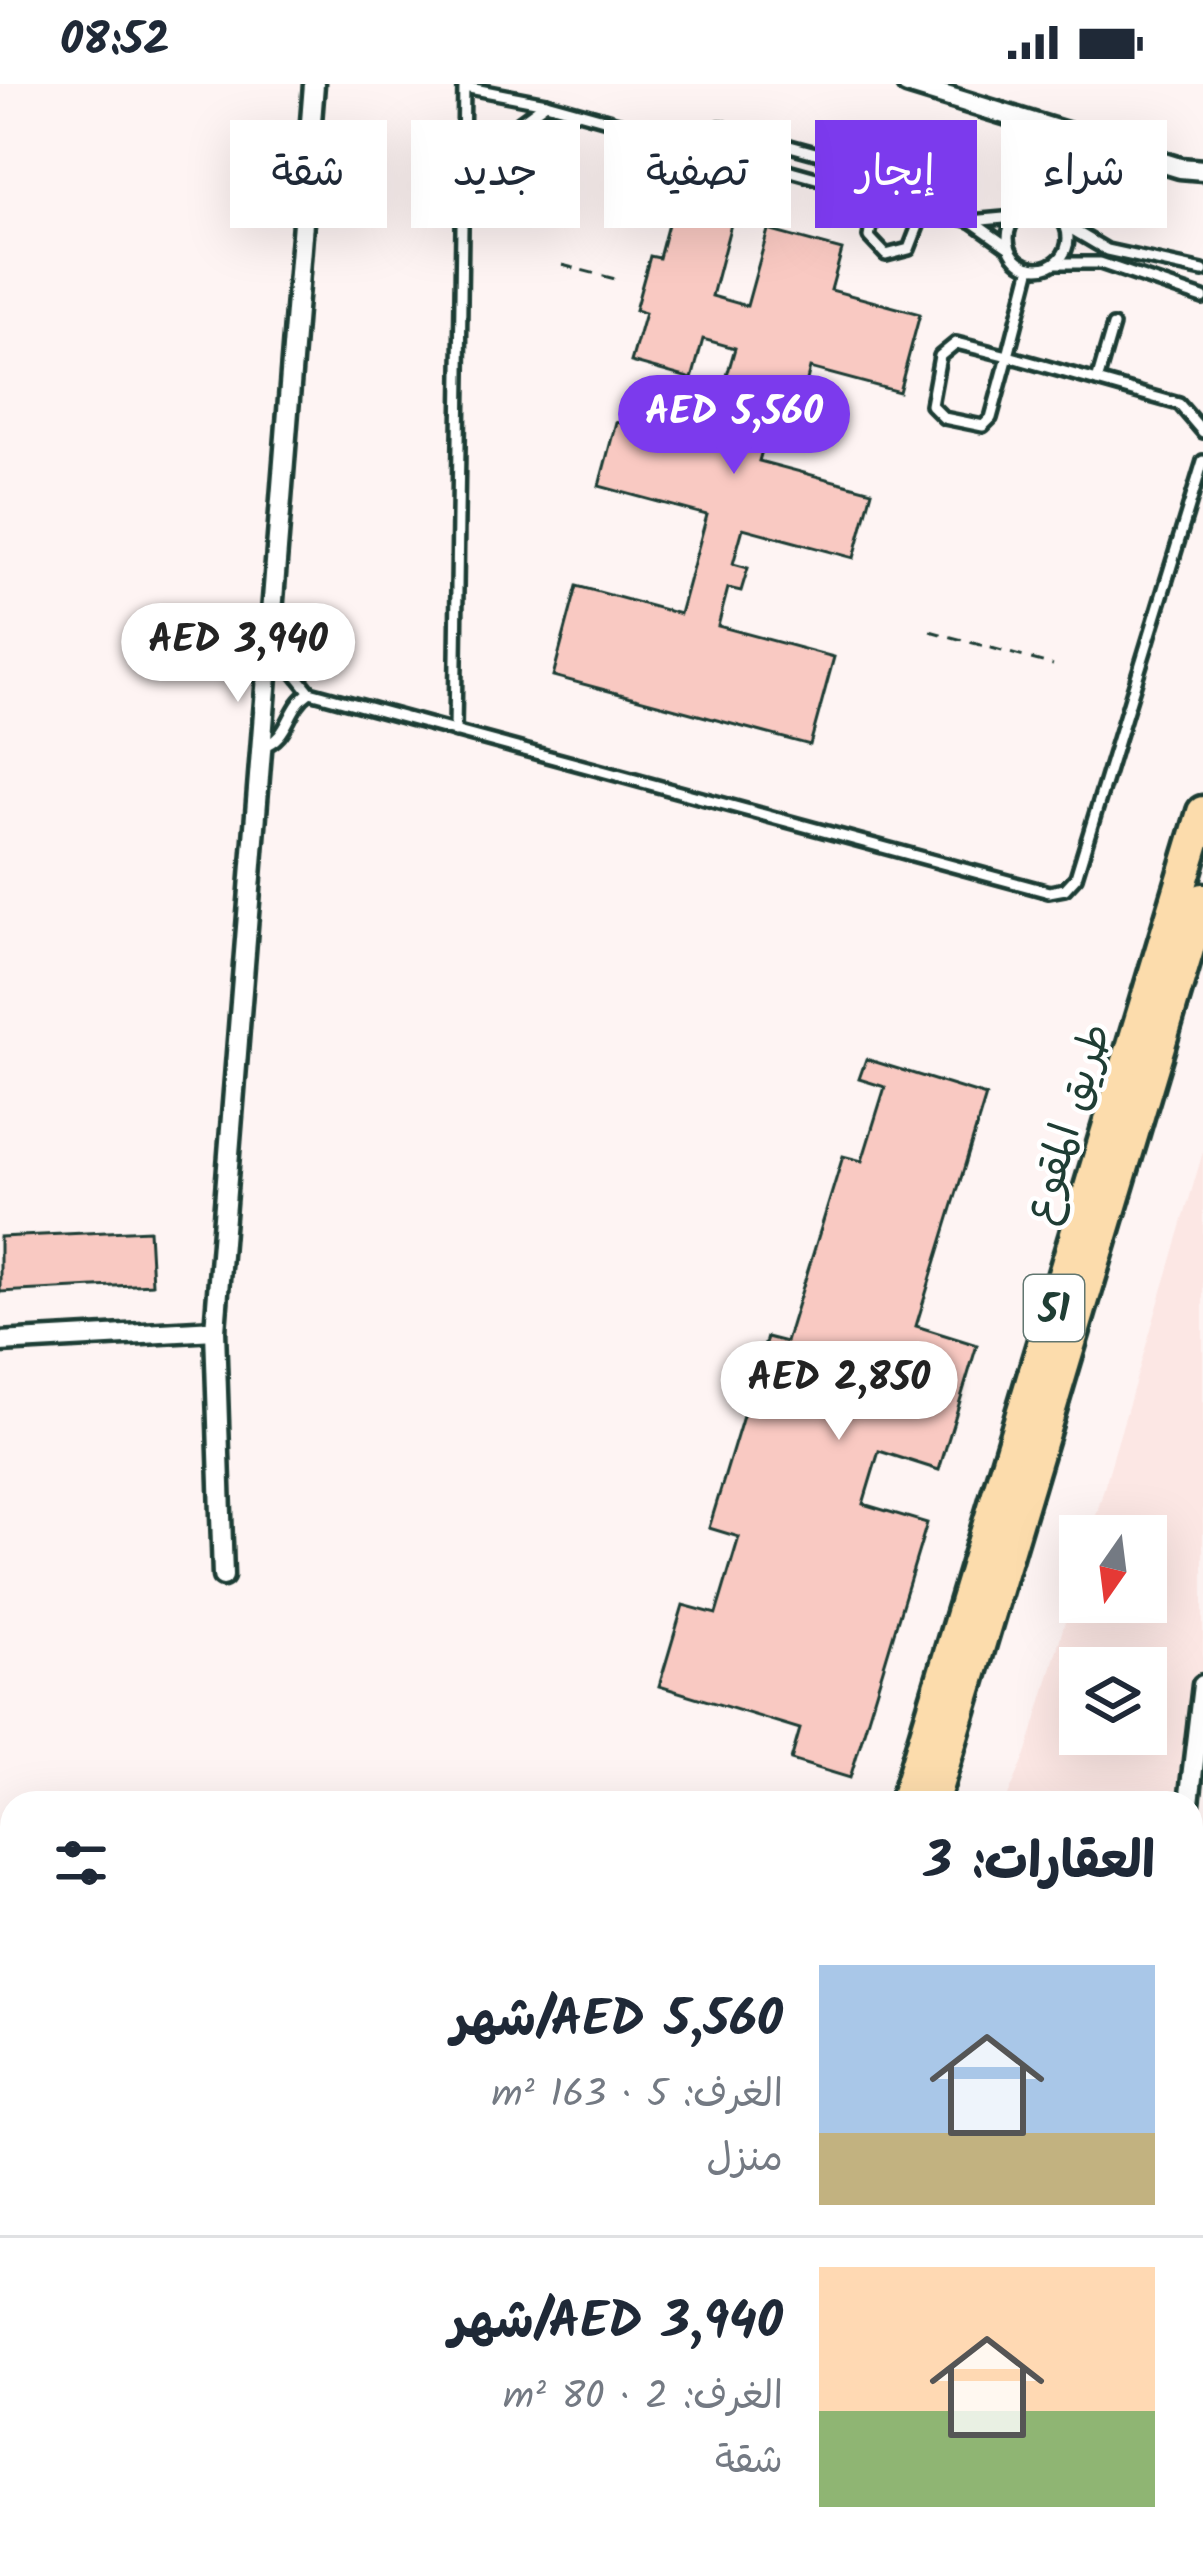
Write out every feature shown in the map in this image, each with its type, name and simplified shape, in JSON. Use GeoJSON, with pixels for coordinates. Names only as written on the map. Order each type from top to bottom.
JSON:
{"type":"FeatureCollection","features":[{"type":"Feature","properties":{"kind":"main road","name":"طريق المقوع"},"geometry":{"type":"LineString","coordinates":[[909,1791],[1203,812]]}},
{"type":"Feature","properties":{"kind":"main road","name":"طريق المقوع"},"geometry":{"type":"LineString","coordinates":[[936,1791],[1203,898]]}},
{"type":"Feature","properties":{"kind":"street"},"geometry":{"type":"LineString","coordinates":[[223,1576],[214,1330],[314,84]]}},
{"type":"Feature","properties":{"kind":"street"},"geometry":{"type":"LineString","coordinates":[[907,84],[1025,120]]}},
{"type":"Feature","properties":{"kind":"street"},"geometry":{"type":"LineString","coordinates":[[1167,160],[1203,170]]}},
{"type":"Feature","properties":{"kind":"street"},"geometry":{"type":"LineString","coordinates":[[0,1342],[214,1330]]}},
{"type":"Feature","properties":{"kind":"street"},"geometry":{"type":"LineString","coordinates":[[1190,1791],[1203,1685]]}},
{"type":"Feature","properties":{"kind":"lane"},"geometry":{"type":"LineString","coordinates":[[463,120],[464,86],[607,120]]}},
{"type":"Feature","properties":{"kind":"lane"},"geometry":{"type":"LineString","coordinates":[[523,120],[546,103]]}},
{"type":"Feature","properties":{"kind":"lane"},"geometry":{"type":"LineString","coordinates":[[977,224],[1031,267]]}},
{"type":"Feature","properties":{"kind":"lane"},"geometry":{"type":"LineString","coordinates":[[455,732],[462,228]]}},
{"type":"Feature","properties":{"kind":"lane"},"geometry":{"type":"LineString","coordinates":[[871,228],[869,237],[886,255],[909,249],[917,228]]}},
{"type":"Feature","properties":{"kind":"lane"},"geometry":{"type":"LineString","coordinates":[[1008,247],[1014,228]]}},
{"type":"Feature","properties":{"kind":"lane"},"geometry":{"type":"LineString","coordinates":[[1055,262],[1066,250],[1064,228]]}},
{"type":"Feature","properties":{"kind":"lane"},"geometry":{"type":"LineString","coordinates":[[1073,228],[1107,250],[1203,272]]}},
{"type":"Feature","properties":{"kind":"lane"},"geometry":{"type":"LineString","coordinates":[[1031,267],[1055,262],[1100,263],[1203,298]]}},
{"type":"Feature","properties":{"kind":"lane"},"geometry":{"type":"LineString","coordinates":[[1031,267],[1008,356],[988,423],[972,427],[934,411],[931,393],[946,347],[961,344],[1008,356],[1179,404],[1203,432]]}},
{"type":"Feature","properties":{"kind":"lane"},"geometry":{"type":"LineString","coordinates":[[1096,381],[1113,326]]}},
{"type":"Feature","properties":{"kind":"lane"},"geometry":{"type":"LineString","coordinates":[[272,613],[291,629],[294,672],[310,692],[1024,887],[1065,889],[1076,877],[1203,461]]}},
{"type":"Feature","properties":{"kind":"lane"},"geometry":{"type":"LineString","coordinates":[[261,747],[281,737],[295,705],[310,692]]}},
{"type":"Feature","properties":{"kind":"path"},"geometry":{"type":"LineString","coordinates":[[562,265],[619,280]]}},
{"type":"Feature","properties":{"kind":"path"},"geometry":{"type":"LineString","coordinates":[[930,631],[1054,665]]}},
{"type":"Feature","properties":{"kind":"shaded area"},"geometry":{"type":"Polygon","coordinates":[[[1203,1152],[1203,1791],[1010,1791],[1027,1752],[1065,1623],[1167,1623],[1167,1515],[1096,1515],[1203,1152]]]}},
{"type":"Feature","properties":{"kind":"building"},"geometry":{"type":"Polygon","coordinates":[[[667,228],[730,228],[712,296],[747,306],[768,230],[842,250],[831,290],[920,314],[899,392],[810,368],[800,408],[776,401],[759,461],[872,491],[854,558],[743,528],[733,564],[748,568],[741,591],[728,588],[718,626],[834,657],[810,745],[553,676],[577,586],[680,614],[707,515],[599,486],[616,422],[740,456],[757,395],[724,386],[735,348],[703,339],[692,379],[631,362],[645,313],[635,310],[650,256],[659,258],[667,228]]]}},
{"type":"Feature","properties":{"kind":"building"},"geometry":{"type":"Polygon","coordinates":[[[866,1059],[986,1096],[916,1326],[977,1345],[939,1470],[879,1451],[863,1504],[927,1523],[850,1778],[791,1760],[800,1729],[659,1686],[683,1605],[716,1614],[739,1537],[709,1528],[767,1337],[786,1342],[843,1156],[862,1161],[885,1087],[859,1079],[866,1059]]]}},
{"type":"Feature","properties":{"kind":"building"},"geometry":{"type":"Polygon","coordinates":[[[149,1230],[152,1284],[0,1292],[0,1237],[149,1230]]]}}]}
